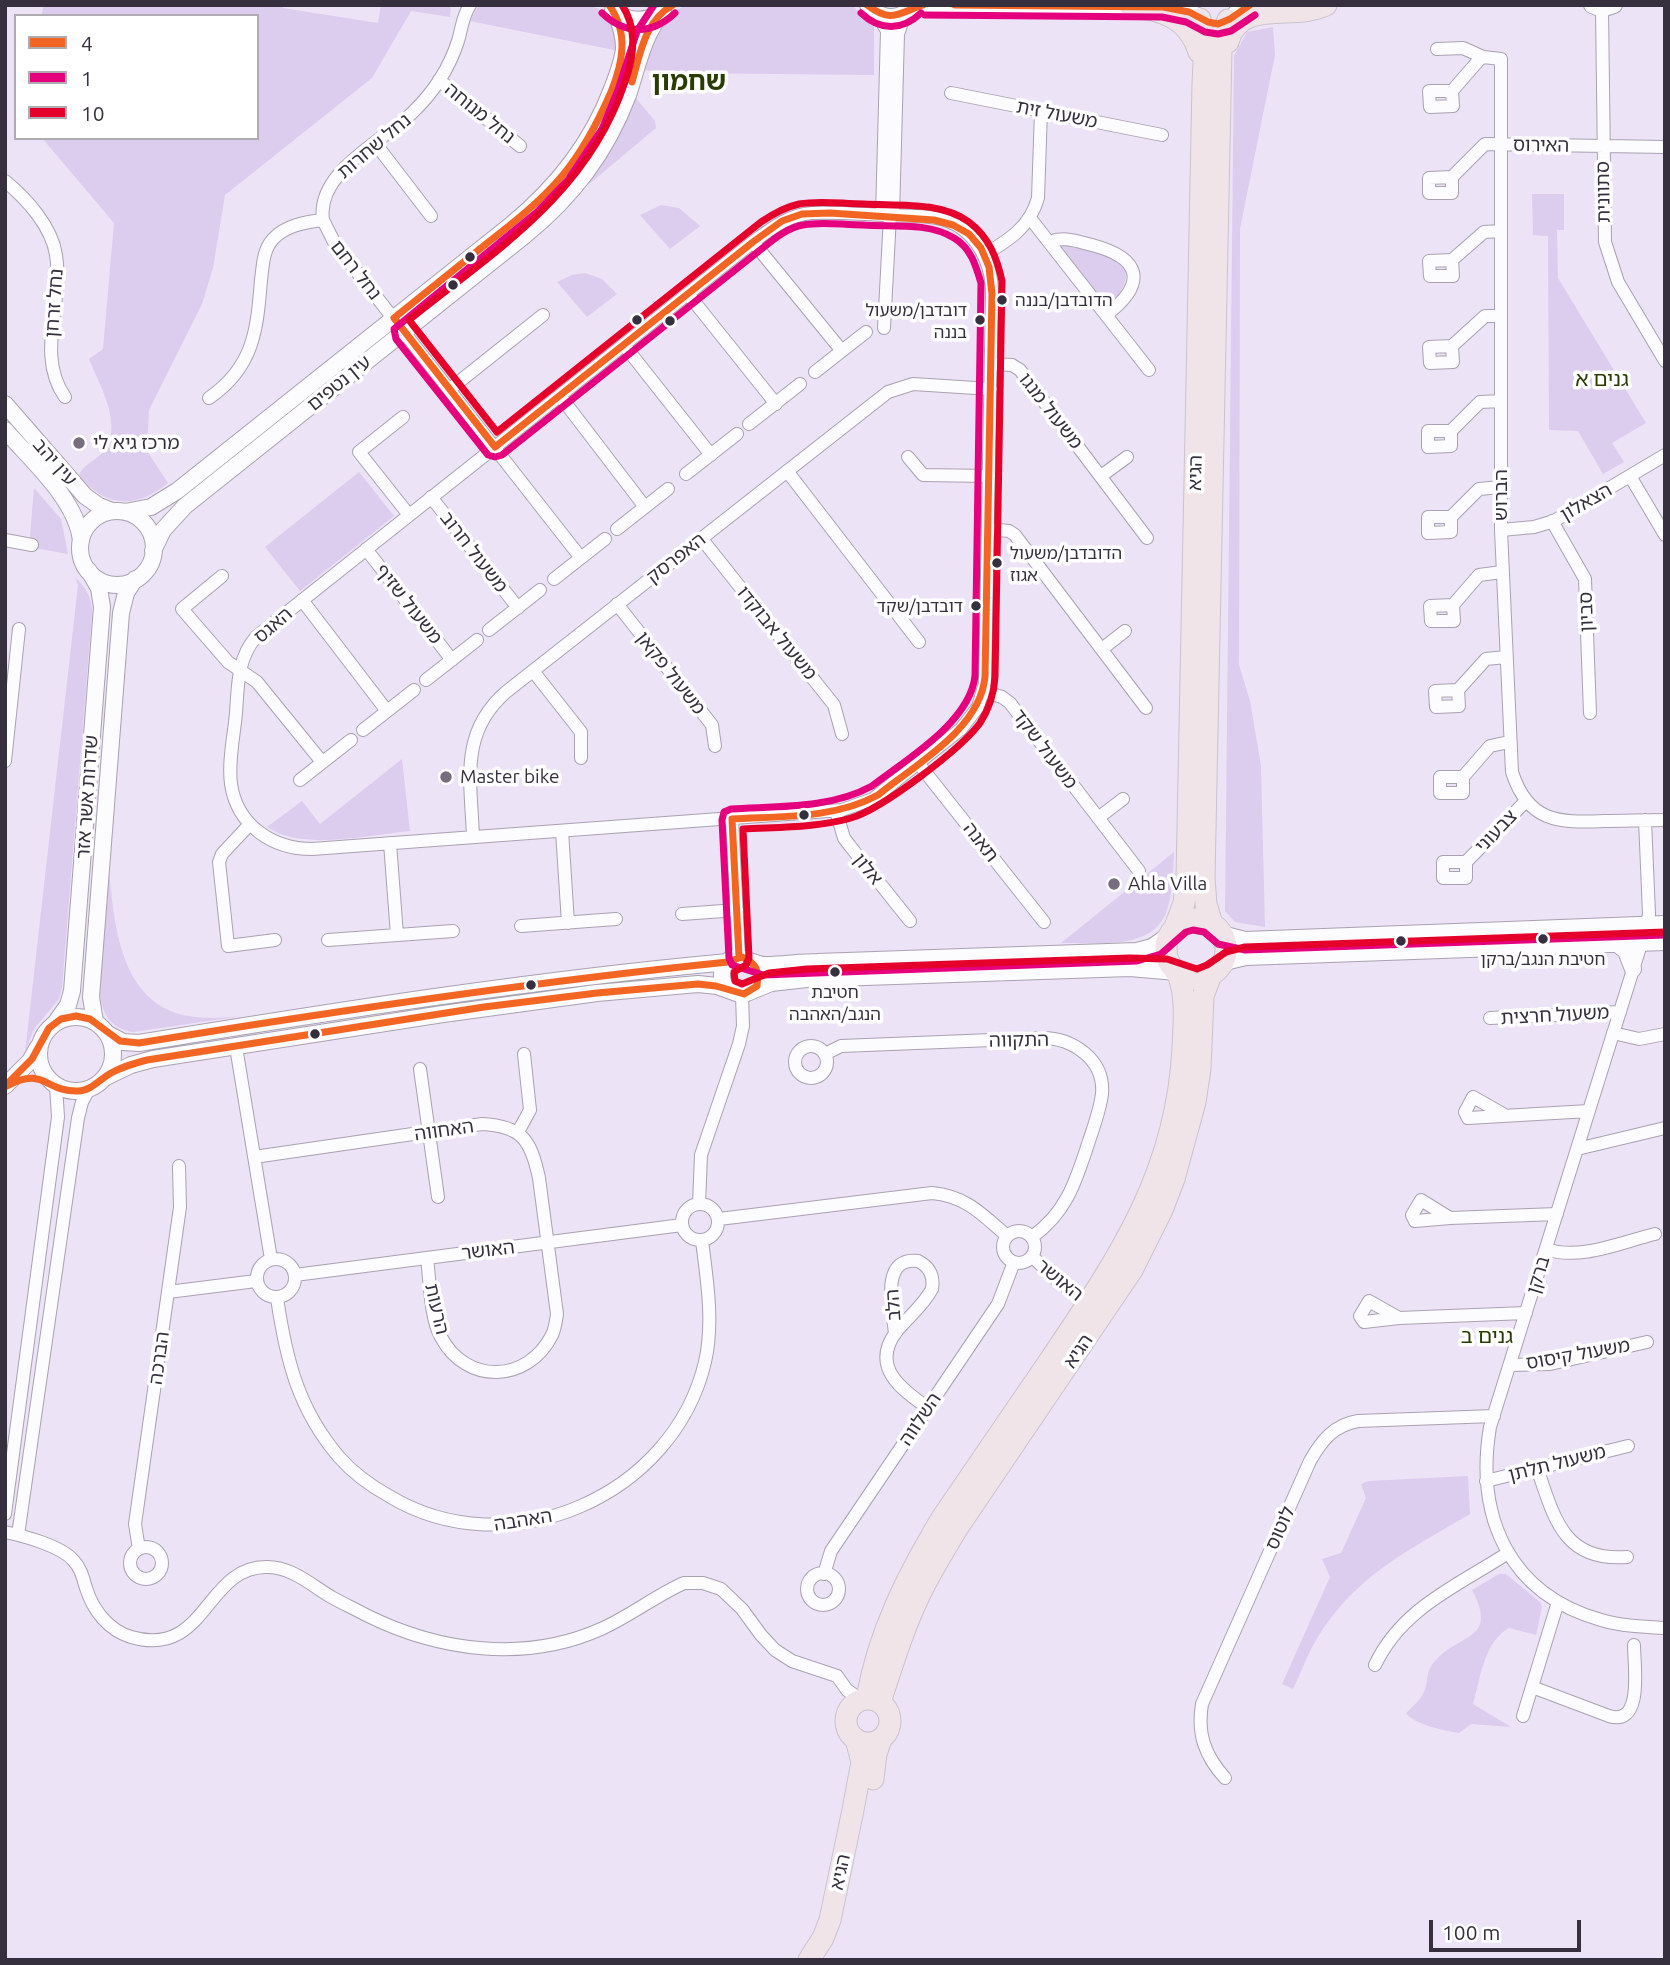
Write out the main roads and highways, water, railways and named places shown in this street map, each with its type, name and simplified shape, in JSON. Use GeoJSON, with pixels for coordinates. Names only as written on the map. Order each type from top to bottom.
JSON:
{"type":"FeatureCollection","features":[{"type":"Feature","properties":{"kind":"highway"},"geometry":{"type":"LineString","coordinates":[[1195,13],[1214,24],[1245,11],[1307,11],[1328,5]]}},
{"type":"Feature","properties":{"kind":"highway"},"geometry":{"type":"LineString","coordinates":[[1131,7],[1163,12],[1181,22],[1188,29],[1212,84]]}},
{"type":"Feature","properties":{"kind":"highway"},"geometry":{"type":"LineString","coordinates":[[1212,84],[1233,29],[1250,16],[1245,11]]}},
{"type":"Feature","properties":{"kind":"highway","name":"הגיא"},"geometry":{"type":"LineString","coordinates":[[1172,932],[1183,909],[1187,876],[1212,84],[1222,37],[1245,11]]}},
{"type":"Feature","properties":{"kind":"highway","name":"הגיא"},"geometry":{"type":"LineString","coordinates":[[1195,13],[1205,42],[1212,84],[1205,878],[1206,904],[1217,929]]}},
{"type":"Feature","properties":{"kind":"highway"},"geometry":{"type":"LineString","coordinates":[[1192,919],[1203,920],[1217,929],[1226,951],[1216,971],[1194,980],[1177,973],[1166,954],[1172,932],[1192,919]]}},
{"type":"Feature","properties":{"kind":"highway","name":"הגיא"},"geometry":{"type":"LineString","coordinates":[[869,1701],[939,1558],[1132,1270],[1162,1210],[1178,1167],[1195,1102],[1200,1069],[1203,996],[1216,971]]}},
{"type":"Feature","properties":{"kind":"highway","name":"הגיא"},"geometry":{"type":"LineString","coordinates":[[869,1701],[873,1665],[883,1634],[924,1549],[942,1518],[1088,1303],[1132,1231],[1157,1173],[1168,1137],[1182,1067],[1185,1004],[1177,973]]}},
{"type":"Feature","properties":{"kind":"highway"},"geometry":{"type":"LineString","coordinates":[[869,1701],[889,1713],[887,1732],[881,1739],[871,1743],[856,1739],[849,1732],[846,1720],[851,1708],[869,1701]]}},
{"type":"Feature","properties":{"kind":"highway","name":"הגיא"},"geometry":{"type":"LineString","coordinates":[[809,1960],[823,1938],[830,1920],[862,1762],[856,1739]]}},
{"type":"Feature","properties":{"kind":"highway","name":"הגיא"},"geometry":{"type":"LineString","coordinates":[[827,1960],[836,1945],[845,1915],[881,1739]]}},
{"type":"Feature","properties":{"kind":"place","name":"הדובדבן/בננה"},"geometry":{"type":"Point","coordinates":[1002,300]}},
{"type":"Feature","properties":{"kind":"place","name":"דובדבן/משעול בננה"},"geometry":{"type":"Point","coordinates":[980,320]}},
{"type":"Feature","properties":{"kind":"place","name":"מרכז גיא לי"},"geometry":{"type":"Point","coordinates":[79,443]}},
{"type":"Feature","properties":{"kind":"place","name":"הדובדבן/משעול אגוז"},"geometry":{"type":"Point","coordinates":[997,563]}},
{"type":"Feature","properties":{"kind":"place","name":"דובדבן/שקד"},"geometry":{"type":"Point","coordinates":[976,606]}},
{"type":"Feature","properties":{"kind":"place","name":"Master bike"},"geometry":{"type":"Point","coordinates":[446,777]}},
{"type":"Feature","properties":{"kind":"place","name":"Ahla Villa"},"geometry":{"type":"Point","coordinates":[1114,884]}},
{"type":"Feature","properties":{"kind":"place","name":"חטיבת הנגב/ברקן"},"geometry":{"type":"Point","coordinates":[1543,939]}},
{"type":"Feature","properties":{"kind":"place","name":"חטיבת הנגב/האהבה"},"geometry":{"type":"Point","coordinates":[835,972]}},
{"type":"Feature","properties":{"kind":"district","name":"שחמון"},"geometry":{"type":"Point","coordinates":[689,81]}},
{"type":"Feature","properties":{"kind":"district","name":"גנים א"},"geometry":{"type":"Point","coordinates":[1602,379]}},
{"type":"Feature","properties":{"kind":"district","name":"גנים ב"},"geometry":{"type":"Point","coordinates":[1487,1336]}}]}
